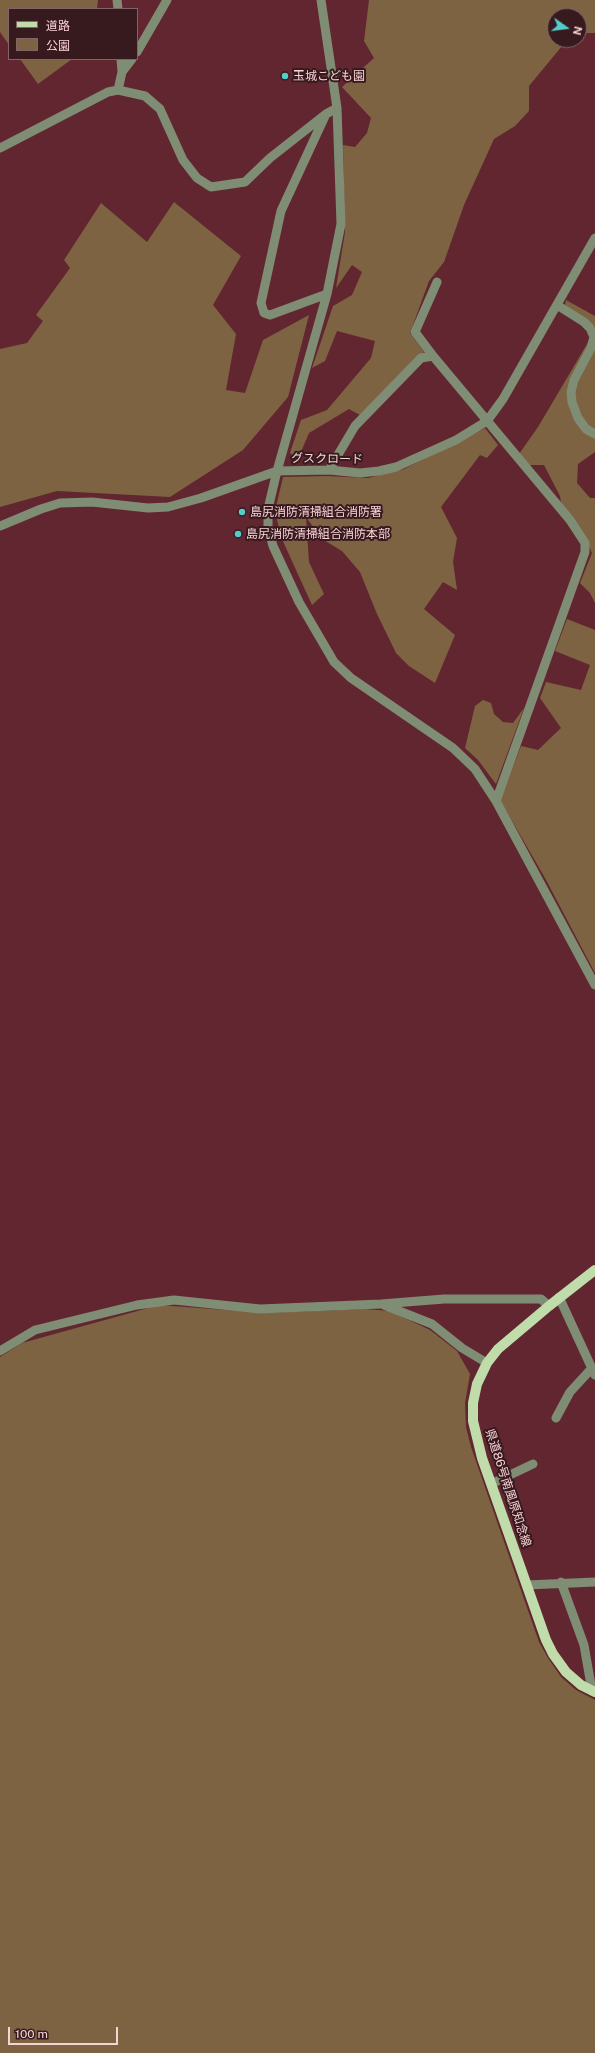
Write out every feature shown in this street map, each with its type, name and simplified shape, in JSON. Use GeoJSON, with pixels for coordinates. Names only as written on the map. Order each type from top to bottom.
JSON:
{"type":"FeatureCollection","features":[{"type":"Feature","properties":{"kind":"main road","name":"県道86号南風原知念線"},"geometry":{"type":"LineString","coordinates":[[593,1691],[572,1678],[553,1654],[546,1640],[478,1443],[473,1421],[473,1403],[477,1384],[487,1363],[498,1349],[595,1270]]}},
{"type":"Feature","properties":{"kind":"street"},"geometry":{"type":"LineString","coordinates":[[138,50],[168,0]]}},
{"type":"Feature","properties":{"kind":"street"},"geometry":{"type":"LineString","coordinates":[[321,0],[336,108],[341,224],[327,294],[277,471],[268,509],[268,527],[273,546],[299,602],[334,662],[351,678],[438,736],[466,758],[496,800],[595,985]]}},
{"type":"Feature","properties":{"kind":"street"},"geometry":{"type":"LineString","coordinates":[[118,90],[122,72],[121,60]]}},
{"type":"Feature","properties":{"kind":"street"},"geometry":{"type":"LineString","coordinates":[[122,72],[131,60]]}},
{"type":"Feature","properties":{"kind":"street"},"geometry":{"type":"LineString","coordinates":[[0,148],[108,92],[118,90],[145,96],[160,109],[183,160],[197,178],[211,187],[245,182],[270,158],[326,114],[336,108]]}},
{"type":"Feature","properties":{"kind":"street"},"geometry":{"type":"LineString","coordinates":[[326,114],[281,211],[261,303],[264,313],[270,314],[327,294]]}},
{"type":"Feature","properties":{"kind":"street","name":"グスクロード"},"geometry":{"type":"LineString","coordinates":[[0,526],[60,503],[92,502],[148,508],[168,507],[201,498],[277,471],[329,470],[360,473],[396,467],[456,440],[487,421],[503,399],[595,238]]}},
{"type":"Feature","properties":{"kind":"street"},"geometry":{"type":"LineString","coordinates":[[436,282],[415,332],[433,356],[570,520],[585,543],[585,552],[496,800]]}},
{"type":"Feature","properties":{"kind":"street"},"geometry":{"type":"LineString","coordinates":[[557,305],[584,322],[590,328],[594,337],[591,348],[574,380],[571,392],[572,402],[578,418],[586,429],[595,434]]}},
{"type":"Feature","properties":{"kind":"street"},"geometry":{"type":"LineString","coordinates":[[329,470],[355,426],[421,358],[433,356]]}},
{"type":"Feature","properties":{"kind":"street"},"geometry":{"type":"LineString","coordinates":[[556,1418],[570,1392],[594,1372],[559,1298]]}},
{"type":"Feature","properties":{"kind":"street"},"geometry":{"type":"LineString","coordinates":[[0,1351],[35,1330],[137,1305],[174,1300],[260,1308],[381,1304],[444,1299],[541,1299],[549,1306]]}},
{"type":"Feature","properties":{"kind":"street"},"geometry":{"type":"LineString","coordinates":[[381,1304],[432,1324],[462,1348],[487,1363]]}},
{"type":"Feature","properties":{"kind":"street"},"geometry":{"type":"LineString","coordinates":[[491,1484],[533,1464]]}},
{"type":"Feature","properties":{"kind":"street"},"geometry":{"type":"LineString","coordinates":[[527,1585],[561,1582],[595,1582]]}},
{"type":"Feature","properties":{"kind":"street"},"geometry":{"type":"LineString","coordinates":[[561,1582],[584,1645],[593,1691]]}},
{"type":"Feature","properties":{"kind":"green space"},"geometry":{"type":"Polygon","coordinates":[[[0,0],[98,0],[97,8],[8,8],[8,44],[0,32],[0,0]]]}},
{"type":"Feature","properties":{"kind":"green space"},"geometry":{"type":"Polygon","coordinates":[[[369,0],[595,0],[595,33],[587,33],[587,8],[547,8],[547,48],[560,48],[529,86],[529,111],[515,126],[494,139],[464,205],[444,262],[429,281],[410,333],[424,352],[360,415],[349,409],[309,433],[298,459],[290,453],[301,420],[327,410],[371,358],[375,341],[337,331],[325,361],[312,368],[333,306],[352,295],[362,272],[352,265],[336,288],[345,232],[343,145],[355,147],[367,133],[371,118],[342,87],[374,58],[364,41],[369,0]]]}},
{"type":"Feature","properties":{"kind":"green space"},"geometry":{"type":"Polygon","coordinates":[[[21,60],[71,60],[38,84],[21,60]]]}},
{"type":"Feature","properties":{"kind":"green space"},"geometry":{"type":"Polygon","coordinates":[[[174,202],[241,256],[213,305],[236,334],[226,390],[245,393],[263,340],[309,315],[288,397],[243,450],[170,497],[57,491],[0,507],[0,349],[27,343],[43,321],[36,315],[70,268],[64,260],[101,203],[147,242],[174,202]]]}},
{"type":"Feature","properties":{"kind":"green space"},"geometry":{"type":"Polygon","coordinates":[[[566,300],[595,316],[595,329],[565,305],[566,300]]]}},
{"type":"Feature","properties":{"kind":"green space"},"geometry":{"type":"Polygon","coordinates":[[[590,339],[569,402],[595,437],[595,452],[578,464],[577,483],[590,498],[595,498],[595,603],[590,593],[580,583],[592,553],[582,531],[562,508],[560,496],[544,465],[528,465],[519,454],[538,427],[590,339]]]}},
{"type":"Feature","properties":{"kind":"green space"},"geometry":{"type":"Polygon","coordinates":[[[595,345],[595,431],[581,419],[573,394],[577,381],[595,345]]]}},
{"type":"Feature","properties":{"kind":"green space"},"geometry":{"type":"Polygon","coordinates":[[[485,428],[498,445],[487,458],[480,455],[441,507],[457,538],[453,562],[457,590],[443,582],[424,609],[455,635],[435,683],[409,666],[396,653],[377,614],[360,572],[342,551],[322,539],[306,517],[309,562],[324,594],[312,605],[281,537],[275,511],[283,477],[327,476],[368,478],[404,469],[485,428]]]}},
{"type":"Feature","properties":{"kind":"green space"},"geometry":{"type":"Polygon","coordinates":[[[567,619],[595,630],[595,973],[545,878],[500,800],[521,746],[538,750],[561,728],[540,698],[546,682],[581,690],[590,665],[555,651],[567,619]]]}},
{"type":"Feature","properties":{"kind":"green space"},"geometry":{"type":"Polygon","coordinates":[[[483,700],[491,703],[494,714],[503,722],[513,723],[524,708],[496,784],[478,760],[465,748],[475,706],[483,700]]]}},
{"type":"Feature","properties":{"kind":"green space"},"geometry":{"type":"Polygon","coordinates":[[[159,1305],[266,1313],[365,1309],[390,1311],[430,1330],[457,1351],[470,1374],[465,1403],[466,1427],[471,1447],[539,1642],[561,1677],[576,1690],[595,1700],[595,2053],[0,2053],[0,1357],[22,1343],[159,1305]]]}},
{"type":"Feature","properties":{"kind":"place","name":"玉城こども園"},"geometry":{"type":"Point","coordinates":[285,76]}},
{"type":"Feature","properties":{"kind":"place","name":"島尻消防清掃組合消防署"},"geometry":{"type":"Point","coordinates":[242,512]}},
{"type":"Feature","properties":{"kind":"place","name":"島尻消防清掃組合消防本部"},"geometry":{"type":"Point","coordinates":[238,534]}}]}
